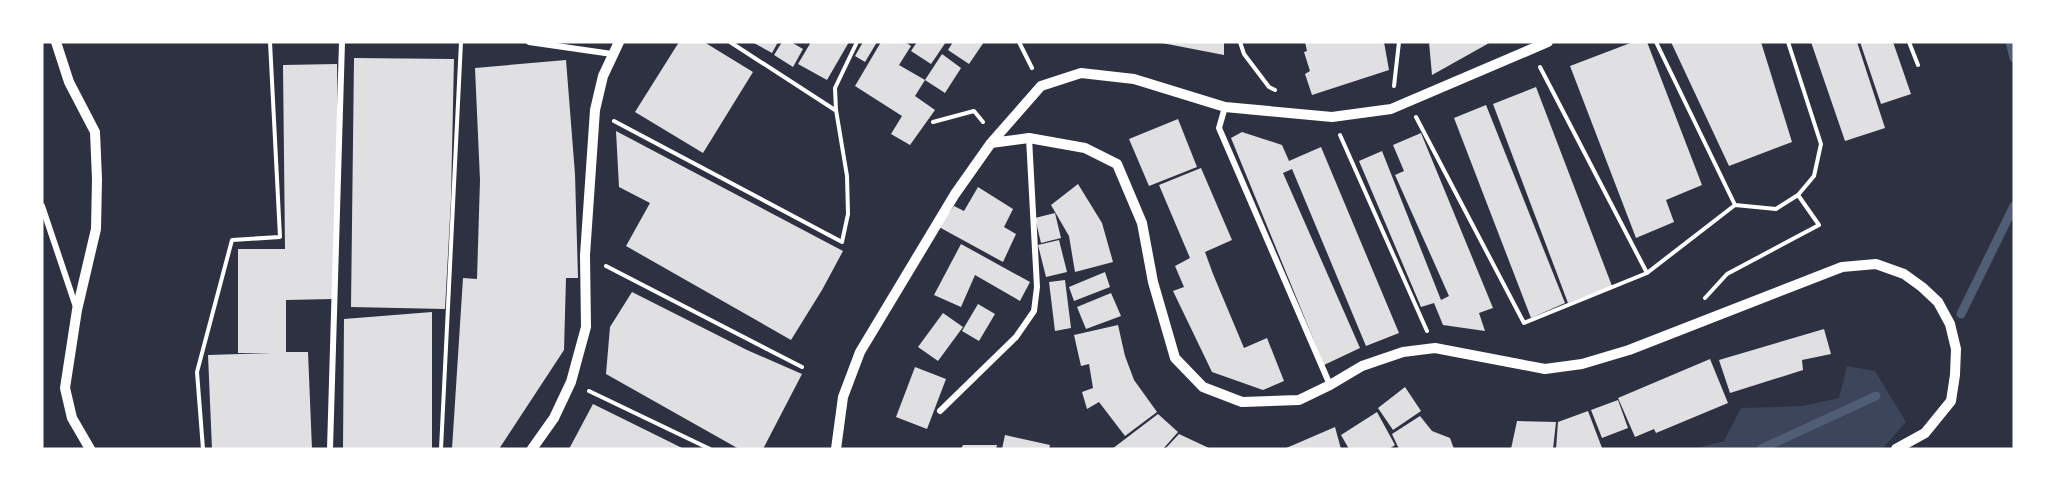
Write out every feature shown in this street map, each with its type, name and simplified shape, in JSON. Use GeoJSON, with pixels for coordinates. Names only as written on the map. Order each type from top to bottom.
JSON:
{"type":"FeatureCollection","features":[{"type":"Feature","properties":{"kind":"street"},"geometry":{"type":"LineString","coordinates":[[56,42],[69,82],[95,132],[98,179],[96,229],[78,310],[65,388],[72,418],[90,449]]}},
{"type":"Feature","properties":{"kind":"street"},"geometry":{"type":"LineString","coordinates":[[330,449],[342,42]]}},
{"type":"Feature","properties":{"kind":"street"},"geometry":{"type":"LineString","coordinates":[[529,42],[612,54]]}},
{"type":"Feature","properties":{"kind":"street"},"geometry":{"type":"LineString","coordinates":[[532,449],[554,418],[571,382],[586,327],[585,255],[595,110],[603,76],[619,42]]}},
{"type":"Feature","properties":{"kind":"street"},"geometry":{"type":"LineString","coordinates":[[836,449],[843,397],[860,352],[955,194],[991,143],[1041,86],[1081,73],[1134,79],[1225,107],[1332,117],[1391,109],[1531,46],[1548,42]]}},
{"type":"Feature","properties":{"kind":"street"},"geometry":{"type":"LineString","coordinates":[[1225,107],[1219,128],[1330,385]]}},
{"type":"Feature","properties":{"kind":"street"},"geometry":{"type":"LineString","coordinates":[[991,143],[1029,138],[1085,147],[1117,164],[1142,223],[1154,282],[1175,358],[1203,387],[1242,402],[1299,400],[1362,366],[1403,351],[1435,348],[1545,369],[1582,364],[1629,350],[1842,267],[1876,264],[1904,273],[1938,302],[1950,324],[1956,349],[1955,375],[1951,400],[1925,433],[1896,449]]}},
{"type":"Feature","properties":{"kind":"street"},"geometry":{"type":"LineString","coordinates":[[940,411],[1017,337],[1034,311],[1037,287],[1029,138]]}},
{"type":"Feature","properties":{"kind":"street"},"geometry":{"type":"LineString","coordinates":[[42,206],[78,310]]}},
{"type":"Feature","properties":{"kind":"path"},"geometry":{"type":"LineString","coordinates":[[203,449],[197,372],[232,240],[280,237],[270,42]]}},
{"type":"Feature","properties":{"kind":"path"},"geometry":{"type":"LineString","coordinates":[[441,449],[461,42]]}},
{"type":"Feature","properties":{"kind":"path"},"geometry":{"type":"LineString","coordinates":[[730,42],[836,110]]}},
{"type":"Feature","properties":{"kind":"path"},"geometry":{"type":"LineString","coordinates":[[595,110],[842,242],[848,214],[847,176],[836,110],[835,88],[857,42]]}},
{"type":"Feature","properties":{"kind":"path"},"geometry":{"type":"LineString","coordinates":[[1019,42],[1041,86]]}},
{"type":"Feature","properties":{"kind":"path"},"geometry":{"type":"LineString","coordinates":[[1240,42],[1244,54],[1269,87],[1280,92]]}},
{"type":"Feature","properties":{"kind":"path"},"geometry":{"type":"LineString","coordinates":[[1391,109],[1399,42]]}},
{"type":"Feature","properties":{"kind":"path"},"geometry":{"type":"LineString","coordinates":[[1656,42],[1735,205]]}},
{"type":"Feature","properties":{"kind":"path"},"geometry":{"type":"LineString","coordinates":[[1408,101],[1524,323],[1647,273],[1735,205],[1776,209],[1798,195],[1814,176],[1821,144],[1788,42]]}},
{"type":"Feature","properties":{"kind":"path"},"geometry":{"type":"LineString","coordinates":[[1909,42],[1918,65]]}},
{"type":"Feature","properties":{"kind":"path"},"geometry":{"type":"LineString","coordinates":[[1531,46],[1647,273]]}},
{"type":"Feature","properties":{"kind":"path"},"geometry":{"type":"LineString","coordinates":[[933,122],[974,111]]}},
{"type":"Feature","properties":{"kind":"path"},"geometry":{"type":"LineString","coordinates":[[1332,117],[1435,348]]}},
{"type":"Feature","properties":{"kind":"path"},"geometry":{"type":"LineString","coordinates":[[1704,299],[1727,274],[1819,225],[1798,195]]}},
{"type":"Feature","properties":{"kind":"path"},"geometry":{"type":"LineString","coordinates":[[585,255],[802,367]]}},
{"type":"Feature","properties":{"kind":"path"},"geometry":{"type":"LineString","coordinates":[[571,382],[710,449]]}},
{"type":"Feature","properties":{"kind":"shaded area"},"geometry":{"type":"Polygon","coordinates":[[[1847,366],[1875,371],[1906,422],[1884,447],[1878,449],[1693,449],[1724,441],[1741,408],[1802,406],[1839,398],[1847,366]]]}},
{"type":"Feature","properties":{"kind":"building"},"geometry":{"type":"Polygon","coordinates":[[[679,42],[704,42],[753,72],[703,153],[635,112],[679,42]]]}},
{"type":"Feature","properties":{"kind":"building"},"geometry":{"type":"Polygon","coordinates":[[[752,42],[778,42],[772,53],[752,42]]]}},
{"type":"Feature","properties":{"kind":"building"},"geometry":{"type":"Polygon","coordinates":[[[782,42],[791,42],[803,49],[793,67],[774,55],[782,42]]]}},
{"type":"Feature","properties":{"kind":"building"},"geometry":{"type":"Polygon","coordinates":[[[811,42],[849,42],[827,80],[798,64],[811,42]]]}},
{"type":"Feature","properties":{"kind":"building"},"geometry":{"type":"Polygon","coordinates":[[[863,42],[877,42],[865,62],[855,56],[863,42]]]}},
{"type":"Feature","properties":{"kind":"building"},"geometry":{"type":"Polygon","coordinates":[[[881,42],[905,42],[911,46],[899,65],[925,80],[915,96],[935,110],[910,145],[891,134],[902,116],[855,86],[881,42]]]}},
{"type":"Feature","properties":{"kind":"building"},"geometry":{"type":"Polygon","coordinates":[[[917,42],[946,42],[931,64],[911,51],[917,42]]]}},
{"type":"Feature","properties":{"kind":"building"},"geometry":{"type":"Polygon","coordinates":[[[953,42],[984,42],[969,64],[948,50],[953,42]]]}},
{"type":"Feature","properties":{"kind":"building"},"geometry":{"type":"Polygon","coordinates":[[[1224,42],[1224,55],[1162,43],[1224,42]]]}},
{"type":"Feature","properties":{"kind":"building"},"geometry":{"type":"Polygon","coordinates":[[[1305,42],[1384,42],[1389,70],[1312,95],[1305,74],[1310,71],[1304,52],[1307,51],[1305,42]]]}},
{"type":"Feature","properties":{"kind":"building"},"geometry":{"type":"Polygon","coordinates":[[[1429,42],[1491,42],[1432,75],[1429,42]]]}},
{"type":"Feature","properties":{"kind":"building"},"geometry":{"type":"Polygon","coordinates":[[[1633,42],[1647,42],[1702,185],[1666,200],[1674,222],[1636,238],[1570,66],[1633,42]]]}},
{"type":"Feature","properties":{"kind":"building"},"geometry":{"type":"Polygon","coordinates":[[[1671,42],[1761,42],[1792,142],[1729,166],[1671,42]]]}},
{"type":"Feature","properties":{"kind":"building"},"geometry":{"type":"Polygon","coordinates":[[[1811,42],[1857,42],[1885,128],[1845,141],[1811,42]]]}},
{"type":"Feature","properties":{"kind":"building"},"geometry":{"type":"Polygon","coordinates":[[[1860,42],[1893,42],[1911,94],[1881,104],[1860,42]]]}},
{"type":"Feature","properties":{"kind":"building"},"geometry":{"type":"Polygon","coordinates":[[[942,54],[961,68],[945,93],[925,80],[942,54]]]}},
{"type":"Feature","properties":{"kind":"building"},"geometry":{"type":"Polygon","coordinates":[[[354,58],[454,59],[451,199],[445,309],[351,307],[354,58]]]}},
{"type":"Feature","properties":{"kind":"building"},"geometry":{"type":"Polygon","coordinates":[[[566,60],[575,174],[578,278],[566,278],[564,350],[499,449],[452,449],[463,278],[477,279],[480,180],[475,68],[566,60]]]}},
{"type":"Feature","properties":{"kind":"building"},"geometry":{"type":"Polygon","coordinates":[[[337,64],[338,138],[333,299],[286,300],[286,352],[308,352],[312,449],[212,449],[208,355],[273,353],[238,353],[238,249],[285,249],[283,65],[337,64]]]}},
{"type":"Feature","properties":{"kind":"building"},"geometry":{"type":"Polygon","coordinates":[[[1536,87],[1612,286],[1568,303],[1493,104],[1536,87]]]}},
{"type":"Feature","properties":{"kind":"building"},"geometry":{"type":"Polygon","coordinates":[[[1486,105],[1565,303],[1531,318],[1454,118],[1486,105]]]}},
{"type":"Feature","properties":{"kind":"building"},"geometry":{"type":"Polygon","coordinates":[[[1178,119],[1197,167],[1149,186],[1129,139],[1178,119]]]}},
{"type":"Feature","properties":{"kind":"building"},"geometry":{"type":"Polygon","coordinates":[[[616,131],[843,251],[791,340],[626,246],[650,203],[619,187],[616,131]]]}},
{"type":"Feature","properties":{"kind":"building"},"geometry":{"type":"Polygon","coordinates":[[[1242,132],[1282,145],[1289,161],[1321,147],[1399,333],[1366,346],[1292,169],[1283,173],[1360,348],[1324,365],[1231,138],[1242,132]]]}},
{"type":"Feature","properties":{"kind":"building"},"geometry":{"type":"Polygon","coordinates":[[[1421,133],[1493,308],[1479,313],[1485,331],[1443,325],[1434,303],[1421,307],[1359,161],[1382,151],[1441,300],[1449,296],[1395,175],[1404,171],[1393,145],[1421,133]]]}},
{"type":"Feature","properties":{"kind":"building"},"geometry":{"type":"Polygon","coordinates":[[[1201,168],[1232,240],[1205,252],[1213,274],[1244,348],[1267,338],[1284,381],[1263,390],[1212,372],[1173,291],[1184,287],[1175,266],[1190,258],[1159,185],[1201,168]]]}},
{"type":"Feature","properties":{"kind":"building"},"geometry":{"type":"Polygon","coordinates":[[[1078,184],[1102,223],[1113,262],[1075,272],[1069,236],[1051,205],[1078,184]]]}},
{"type":"Feature","properties":{"kind":"building"},"geometry":{"type":"Polygon","coordinates":[[[978,187],[1013,209],[1004,227],[1016,234],[1003,262],[939,227],[954,206],[964,211],[978,187]]]}},
{"type":"Feature","properties":{"kind":"building"},"geometry":{"type":"Polygon","coordinates":[[[1055,213],[1061,238],[1041,243],[1035,218],[1055,213]]]}},
{"type":"Feature","properties":{"kind":"building"},"geometry":{"type":"Polygon","coordinates":[[[1059,240],[1067,272],[1046,277],[1038,245],[1059,240]]]}},
{"type":"Feature","properties":{"kind":"building"},"geometry":{"type":"Polygon","coordinates":[[[961,244],[1030,282],[1020,301],[975,275],[961,307],[934,295],[961,244]]]}},
{"type":"Feature","properties":{"kind":"building"},"geometry":{"type":"Polygon","coordinates":[[[1105,272],[1110,287],[1074,301],[1069,287],[1105,272]]]}},
{"type":"Feature","properties":{"kind":"building"},"geometry":{"type":"Polygon","coordinates":[[[1065,280],[1071,328],[1055,331],[1049,282],[1065,280]]]}},
{"type":"Feature","properties":{"kind":"building"},"geometry":{"type":"Polygon","coordinates":[[[632,292],[747,350],[802,374],[763,449],[739,449],[606,374],[610,327],[632,292]]]}},
{"type":"Feature","properties":{"kind":"building"},"geometry":{"type":"Polygon","coordinates":[[[1111,293],[1121,316],[1086,329],[1077,307],[1111,293]]]}},
{"type":"Feature","properties":{"kind":"building"},"geometry":{"type":"Polygon","coordinates":[[[978,304],[995,314],[979,341],[962,331],[978,304]]]}},
{"type":"Feature","properties":{"kind":"building"},"geometry":{"type":"Polygon","coordinates":[[[432,312],[432,449],[343,449],[344,319],[432,312]]]}},
{"type":"Feature","properties":{"kind":"building"},"geometry":{"type":"Polygon","coordinates":[[[943,313],[963,327],[938,361],[918,347],[943,313]]]}},
{"type":"Feature","properties":{"kind":"building"},"geometry":{"type":"Polygon","coordinates":[[[1118,325],[1125,356],[1134,380],[1157,412],[1125,436],[1099,402],[1087,409],[1082,392],[1093,388],[1089,364],[1081,366],[1074,335],[1118,325]]]}},
{"type":"Feature","properties":{"kind":"building"},"geometry":{"type":"Polygon","coordinates":[[[1824,329],[1831,354],[1802,360],[1803,370],[1730,393],[1719,360],[1824,329]]]}},
{"type":"Feature","properties":{"kind":"building"},"geometry":{"type":"Polygon","coordinates":[[[1710,359],[1728,403],[1656,433],[1654,429],[1635,437],[1618,398],[1710,359]]]}},
{"type":"Feature","properties":{"kind":"building"},"geometry":{"type":"Polygon","coordinates":[[[915,367],[946,379],[927,429],[896,417],[915,367]]]}},
{"type":"Feature","properties":{"kind":"building"},"geometry":{"type":"Polygon","coordinates":[[[1405,387],[1421,411],[1393,430],[1378,408],[1405,387]]]}},
{"type":"Feature","properties":{"kind":"building"},"geometry":{"type":"Polygon","coordinates":[[[1618,400],[1628,428],[1602,438],[1591,410],[1618,400]]]}},
{"type":"Feature","properties":{"kind":"building"},"geometry":{"type":"Polygon","coordinates":[[[593,404],[666,440],[684,449],[569,449],[593,404]]]}},
{"type":"Feature","properties":{"kind":"building"},"geometry":{"type":"Polygon","coordinates":[[[1588,411],[1602,448],[1556,449],[1558,422],[1588,411]]]}},
{"type":"Feature","properties":{"kind":"building"},"geometry":{"type":"Polygon","coordinates":[[[1377,412],[1395,445],[1389,449],[1349,449],[1341,435],[1377,412]]]}},
{"type":"Feature","properties":{"kind":"building"},"geometry":{"type":"Polygon","coordinates":[[[1158,414],[1178,432],[1163,449],[1112,449],[1158,414]]]}},
{"type":"Feature","properties":{"kind":"building"},"geometry":{"type":"Polygon","coordinates":[[[1420,416],[1432,431],[1450,438],[1454,449],[1399,449],[1392,434],[1420,416]]]}},
{"type":"Feature","properties":{"kind":"building"},"geometry":{"type":"Polygon","coordinates":[[[1517,421],[1556,422],[1553,449],[1511,449],[1517,421]]]}},
{"type":"Feature","properties":{"kind":"building"},"geometry":{"type":"Polygon","coordinates":[[[1335,427],[1341,449],[1284,449],[1335,427]]]}},
{"type":"Feature","properties":{"kind":"building"},"geometry":{"type":"Polygon","coordinates":[[[1179,434],[1211,449],[1165,449],[1179,434]]]}},
{"type":"Feature","properties":{"kind":"building"},"geometry":{"type":"Polygon","coordinates":[[[1005,435],[1050,445],[1049,449],[1002,449],[1005,435]]]}},
{"type":"Feature","properties":{"kind":"building"},"geometry":{"type":"Polygon","coordinates":[[[963,445],[997,445],[996,449],[961,449],[963,445]]]}},
{"type":"Feature","properties":{"kind":"waterway"},"geometry":{"type":"LineString","coordinates":[[2010,42],[2014,58]]}},
{"type":"Feature","properties":{"kind":"waterway"},"geometry":{"type":"LineString","coordinates":[[1961,314],[2014,206]]}},
{"type":"Feature","properties":{"kind":"waterway"},"geometry":{"type":"LineString","coordinates":[[1761,449],[1876,396]]}}]}
